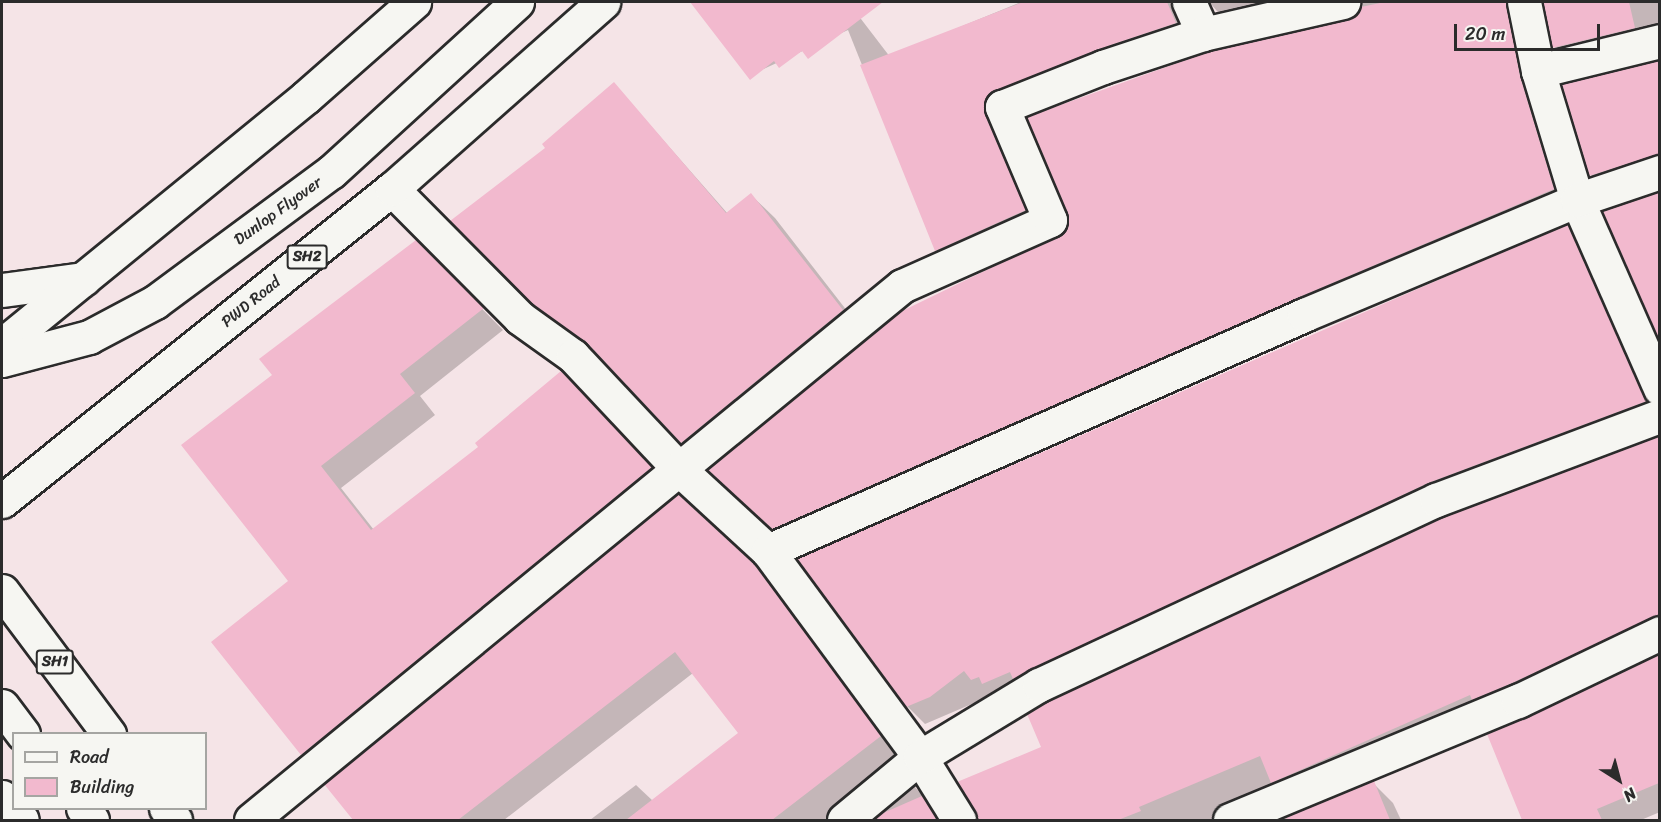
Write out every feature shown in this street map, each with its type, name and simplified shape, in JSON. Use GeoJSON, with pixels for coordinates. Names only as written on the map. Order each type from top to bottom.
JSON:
{"type":"FeatureCollection","features":[{"type":"Feature","properties":{"kind":"street"},"geometry":{"type":"LineString","coordinates":[[2,345],[306,97],[414,2]]}},
{"type":"Feature","properties":{"kind":"street","name":"Dunlop Flyover"},"geometry":{"type":"LineString","coordinates":[[2,360],[89,337],[155,302],[331,172],[517,2]]}},
{"type":"Feature","properties":{"kind":"street","name":"PWD Road"},"geometry":{"type":"LineString","coordinates":[[2,501],[392,189],[603,2]]}},
{"type":"Feature","properties":{"kind":"street"},"geometry":{"type":"LineString","coordinates":[[1189,2],[1203,34]]}},
{"type":"Feature","properties":{"kind":"street"},"geometry":{"type":"LineString","coordinates":[[251,820],[902,286],[1050,220],[1002,107],[1103,67],[1203,34],[1342,2]]}},
{"type":"Feature","properties":{"kind":"street"},"geometry":{"type":"LineString","coordinates":[[1524,2],[1538,71],[1577,200],[1659,388]]}},
{"type":"Feature","properties":{"kind":"street"},"geometry":{"type":"LineString","coordinates":[[1538,71],[1659,40]]}},
{"type":"Feature","properties":{"kind":"street"},"geometry":{"type":"LineString","coordinates":[[768,550],[1033,432],[1577,200],[1659,172]]}},
{"type":"Feature","properties":{"kind":"street"},"geometry":{"type":"LineString","coordinates":[[392,189],[520,318],[573,356],[679,469],[768,550],[920,756],[959,820]]}},
{"type":"Feature","properties":{"kind":"street"},"geometry":{"type":"LineString","coordinates":[[2,290],[83,279]]}},
{"type":"Feature","properties":{"kind":"street"},"geometry":{"type":"LineString","coordinates":[[844,820],[920,756],[1039,685],[1436,500],[1659,416]]}},
{"type":"Feature","properties":{"kind":"street","name":"SH1"},"geometry":{"type":"LineString","coordinates":[[2,591],[108,732]]}},
{"type":"Feature","properties":{"kind":"street"},"geometry":{"type":"LineString","coordinates":[[1230,820],[1518,701],[1659,633]]}},
{"type":"Feature","properties":{"kind":"street"},"geometry":{"type":"LineString","coordinates":[[2,706],[22,732]]}},
{"type":"Feature","properties":{"kind":"building"},"geometry":{"type":"Polygon","coordinates":[[[690,2],[883,2],[808,59],[802,51],[779,68],[774,61],[750,80],[690,2]]]}},
{"type":"Feature","properties":{"kind":"building"},"geometry":{"type":"Polygon","coordinates":[[[1023,2],[1167,2],[1176,23],[1096,50],[988,95],[985,114],[1026,210],[935,251],[860,65],[1023,2]]]}},
{"type":"Feature","properties":{"kind":"building"},"geometry":{"type":"Polygon","coordinates":[[[1385,2],[1506,2],[1520,76],[1554,189],[1297,298],[772,529],[708,470],[898,313],[1065,232],[1067,213],[1027,117],[1208,52],[1347,20],[1361,7],[1385,2]]]}},
{"type":"Feature","properties":{"kind":"building"},"geometry":{"type":"Polygon","coordinates":[[[1543,2],[1629,2],[1635,28],[1552,48],[1543,2]]]}},
{"type":"Feature","properties":{"kind":"building"},"geometry":{"type":"Polygon","coordinates":[[[1659,60],[1659,154],[1589,176],[1562,84],[1659,60]]]}},
{"type":"Feature","properties":{"kind":"building"},"geometry":{"type":"Polygon","coordinates":[[[614,82],[726,213],[751,193],[843,310],[681,443],[587,343],[532,304],[450,221],[545,148],[542,144],[614,82]]]}},
{"type":"Feature","properties":{"kind":"building"},"geometry":{"type":"Polygon","coordinates":[[[1659,192],[1659,340],[1602,211],[1659,192]]]}},
{"type":"Feature","properties":{"kind":"building"},"geometry":{"type":"Polygon","coordinates":[[[1567,224],[1647,401],[1428,483],[1013,679],[1010,672],[982,684],[979,677],[971,680],[964,671],[930,697],[906,707],[797,559],[1567,224]]]}},
{"type":"Feature","properties":{"kind":"building"},"geometry":{"type":"Polygon","coordinates":[[[416,240],[484,308],[400,374],[415,393],[321,466],[371,530],[478,447],[475,443],[561,371],[652,467],[301,755],[211,642],[288,581],[181,445],[272,375],[259,359],[416,240]]]}},
{"type":"Feature","properties":{"kind":"building"},"geometry":{"type":"Polygon","coordinates":[[[1659,436],[1659,615],[1510,684],[1472,700],[1470,695],[1271,783],[1260,756],[1139,807],[1141,811],[1118,820],[978,820],[957,782],[1041,747],[1027,714],[1048,702],[1443,517],[1659,436]]]}},
{"type":"Feature","properties":{"kind":"building"},"geometry":{"type":"Polygon","coordinates":[[[678,494],[754,564],[881,736],[772,820],[626,820],[738,733],[675,652],[458,820],[353,820],[324,784],[678,494]]]}},
{"type":"Feature","properties":{"kind":"building"},"geometry":{"type":"Polygon","coordinates":[[[1659,654],[1659,783],[1597,809],[1602,820],[1522,820],[1487,734],[1659,654]]]}},
{"type":"Feature","properties":{"kind":"building"},"geometry":{"type":"Polygon","coordinates":[[[1374,781],[1390,820],[1287,820],[1286,817],[1374,781]]]}},
{"type":"Feature","properties":{"kind":"building"},"geometry":{"type":"Polygon","coordinates":[[[922,796],[937,820],[873,820],[881,814],[922,796]]]}}]}
